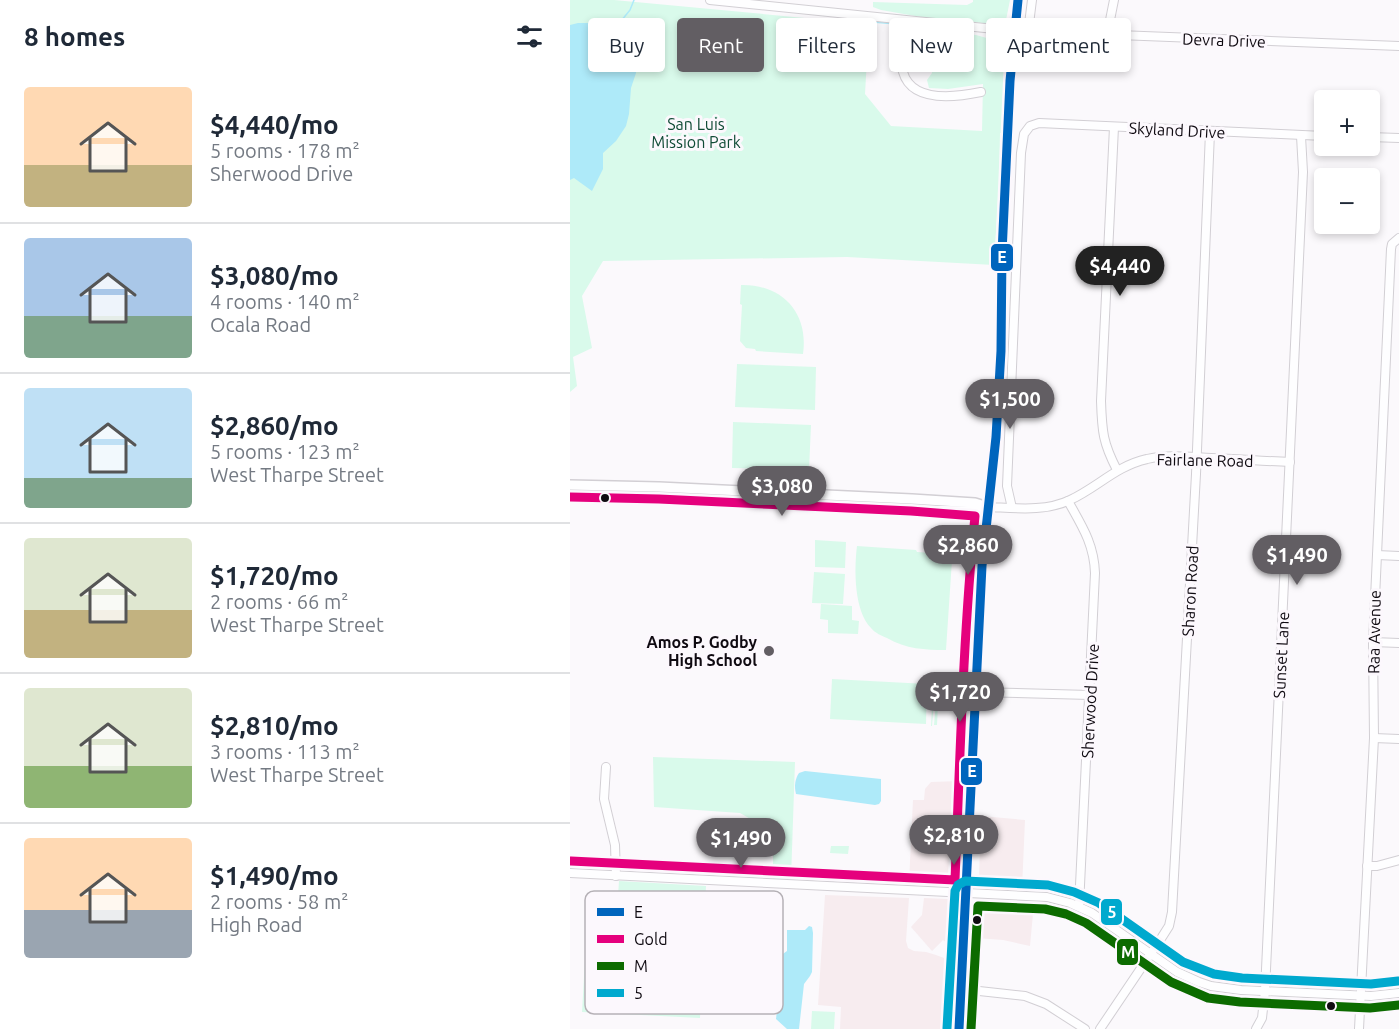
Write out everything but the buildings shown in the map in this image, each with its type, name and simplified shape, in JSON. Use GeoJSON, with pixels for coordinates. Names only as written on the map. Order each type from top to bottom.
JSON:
{"type":"FeatureCollection","features":[{"type":"Feature","properties":{"kind":"main road"},"geometry":{"type":"LineString","coordinates":[[1016,18],[1018,0]]}},
{"type":"Feature","properties":{"kind":"main road"},"geometry":{"type":"LineString","coordinates":[[959,1029],[982,566],[996,437],[1001,351],[1002,253],[1012,72]]}},
{"type":"Feature","properties":{"kind":"main road"},"geometry":{"type":"LineString","coordinates":[[573,485],[659,487],[975,502],[988,507],[973,511],[673,498],[570,496],[573,485]]}},
{"type":"Feature","properties":{"kind":"main road"},"geometry":{"type":"LineString","coordinates":[[658,498],[659,487]]}},
{"type":"Feature","properties":{"kind":"main road"},"geometry":{"type":"LineString","coordinates":[[673,488],[673,498]]}},
{"type":"Feature","properties":{"kind":"main road"},"geometry":{"type":"LineString","coordinates":[[866,508],[867,497]]}},
{"type":"Feature","properties":{"kind":"street","name":"Devra Drive"},"geometry":{"type":"LineString","coordinates":[[710,0],[889,18]]}},
{"type":"Feature","properties":{"kind":"street"},"geometry":{"type":"LineString","coordinates":[[1030,18],[1032,0]]}},
{"type":"Feature","properties":{"kind":"street"},"geometry":{"type":"LineString","coordinates":[[1110,18],[1114,0]]}},
{"type":"Feature","properties":{"kind":"street","name":"Devra Drive"},"geometry":{"type":"LineString","coordinates":[[1131,36],[1399,46]]}},
{"type":"Feature","properties":{"kind":"street"},"geometry":{"type":"LineString","coordinates":[[904,72],[913,88],[928,94],[962,96],[981,92]]}},
{"type":"Feature","properties":{"kind":"street","name":"Skyland Drive"},"geometry":{"type":"LineString","coordinates":[[1012,508],[1007,486],[1021,153],[1024,134],[1030,126],[1040,123],[1314,136]]}},
{"type":"Feature","properties":{"kind":"street"},"geometry":{"type":"LineString","coordinates":[[1114,127],[1101,410],[1102,433],[1117,470]]}},
{"type":"Feature","properties":{"kind":"street","name":"Sharon Road"},"geometry":{"type":"LineString","coordinates":[[1100,1029],[1169,926],[1173,904],[1210,132]]}},
{"type":"Feature","properties":{"kind":"street","name":"Sunset Lane"},"geometry":{"type":"LineString","coordinates":[[1256,1029],[1262,1018],[1265,991],[1303,172],[1301,136]]}},
{"type":"Feature","properties":{"kind":"street"},"geometry":{"type":"LineString","coordinates":[[1380,137],[1399,138]]}},
{"type":"Feature","properties":{"kind":"street","name":"Raa Avenue"},"geometry":{"type":"LineString","coordinates":[[1359,1029],[1374,738],[1373,642],[1391,249],[1392,244],[1399,238]]}},
{"type":"Feature","properties":{"kind":"street","name":"Fairlane Road"},"geometry":{"type":"LineString","coordinates":[[988,507],[1042,507],[1068,501],[1117,470],[1132,463],[1160,456],[1290,462]]}},
{"type":"Feature","properties":{"kind":"street","name":"Sherwood Drive"},"geometry":{"type":"LineString","coordinates":[[1068,501],[1089,539],[1095,561],[1078,906]]}},
{"type":"Feature","properties":{"kind":"street"},"geometry":{"type":"LineString","coordinates":[[1377,555],[1399,556]]}},
{"type":"Feature","properties":{"kind":"street"},"geometry":{"type":"LineString","coordinates":[[1373,642],[1399,643]]}},
{"type":"Feature","properties":{"kind":"street"},"geometry":{"type":"LineString","coordinates":[[975,692],[1090,695]]}},
{"type":"Feature","properties":{"kind":"street"},"geometry":{"type":"LineString","coordinates":[[1374,738],[1399,739]]}},
{"type":"Feature","properties":{"kind":"street"},"geometry":{"type":"LineString","coordinates":[[606,767],[604,799],[615,845],[616,876]]}},
{"type":"Feature","properties":{"kind":"street"},"geometry":{"type":"LineString","coordinates":[[1367,866],[1377,866],[1399,860]]}},
{"type":"Feature","properties":{"kind":"street"},"geometry":{"type":"LineString","coordinates":[[570,873],[1047,897],[1062,900],[1092,913],[1177,972],[1199,982],[1223,988],[1265,991],[1360,996],[1399,993]]}},
{"type":"Feature","properties":{"kind":"street"},"geometry":{"type":"LineString","coordinates":[[961,989],[1025,996],[1046,1004],[1085,1029]]}},
{"type":"Feature","properties":{"kind":"shaded area"},"geometry":{"type":"Polygon","coordinates":[[[960,781],[955,880],[949,885],[909,882],[913,800],[924,800],[925,789],[931,782],[960,781]]]}},
{"type":"Feature","properties":{"kind":"shaded area"},"geometry":{"type":"Polygon","coordinates":[[[981,816],[1025,820],[1022,889],[988,886],[981,882],[979,878],[981,816]]]}},
{"type":"Feature","properties":{"kind":"shaded area"},"geometry":{"type":"Polygon","coordinates":[[[825,895],[909,898],[906,941],[908,948],[944,958],[949,964],[945,1029],[840,1029],[841,1007],[818,1005],[825,895]]]}},
{"type":"Feature","properties":{"kind":"shaded area"},"geometry":{"type":"Polygon","coordinates":[[[924,898],[948,899],[954,903],[953,947],[943,940],[932,951],[911,927],[922,915],[924,898]]]}},
{"type":"Feature","properties":{"kind":"shaded area"},"geometry":{"type":"Polygon","coordinates":[[[978,900],[1034,903],[1030,946],[1003,940],[976,938],[978,900]]]}},
{"type":"Feature","properties":{"kind":"green space","name":"San Luis Mission Park"},"geometry":{"type":"Polygon","coordinates":[[[570,0],[614,0],[805,18],[776,18],[776,72],[866,72],[865,94],[891,126],[982,131],[983,84],[948,89],[929,88],[927,80],[932,72],[974,72],[974,35],[986,38],[986,72],[1003,72],[994,265],[847,257],[603,261],[582,296],[592,348],[573,357],[577,386],[570,392],[570,0]]]}},
{"type":"Feature","properties":{"kind":"green space"},"geometry":{"type":"Polygon","coordinates":[[[973,0],[1010,0],[1006,18],[986,18],[986,23],[974,22],[974,18],[927,18],[873,7],[873,2],[967,5],[973,0]]]}},
{"type":"Feature","properties":{"kind":"green space"},"geometry":{"type":"Polygon","coordinates":[[[741,285],[769,290],[790,304],[802,326],[803,354],[756,351],[746,348],[740,341],[741,285]]]}},
{"type":"Feature","properties":{"kind":"green space"},"geometry":{"type":"Polygon","coordinates":[[[737,364],[816,367],[815,410],[735,407],[737,364]]]}},
{"type":"Feature","properties":{"kind":"green space"},"geometry":{"type":"Polygon","coordinates":[[[733,422],[811,425],[809,470],[732,468],[733,422]]]}},
{"type":"Feature","properties":{"kind":"green space"},"geometry":{"type":"Polygon","coordinates":[[[815,540],[846,542],[845,568],[815,567],[815,540]]]}},
{"type":"Feature","properties":{"kind":"green space"},"geometry":{"type":"Polygon","coordinates":[[[857,546],[946,554],[952,560],[946,650],[908,647],[894,642],[874,631],[865,621],[856,589],[857,546]]]}},
{"type":"Feature","properties":{"kind":"green space"},"geometry":{"type":"Polygon","coordinates":[[[814,572],[845,574],[843,604],[812,603],[814,572]]]}},
{"type":"Feature","properties":{"kind":"green space"},"geometry":{"type":"Polygon","coordinates":[[[821,604],[852,606],[852,620],[859,621],[858,634],[828,633],[828,620],[820,619],[821,604]]]}},
{"type":"Feature","properties":{"kind":"green space"},"geometry":{"type":"Polygon","coordinates":[[[832,679],[927,684],[926,724],[830,719],[832,679]]]}},
{"type":"Feature","properties":{"kind":"green space"},"geometry":{"type":"Polygon","coordinates":[[[931,682],[939,684],[937,725],[934,725],[937,689],[935,688],[932,726],[933,688],[931,688],[931,682]]]}},
{"type":"Feature","properties":{"kind":"green space"},"geometry":{"type":"Polygon","coordinates":[[[653,757],[795,762],[791,879],[773,879],[773,832],[740,813],[654,807],[653,757]]]}},
{"type":"Feature","properties":{"kind":"green space"},"geometry":{"type":"Polygon","coordinates":[[[831,846],[849,846],[848,854],[830,853],[831,846]]]}},
{"type":"Feature","properties":{"kind":"green space"},"geometry":{"type":"Polygon","coordinates":[[[619,881],[706,886],[706,891],[618,891],[619,881]]]}},
{"type":"Feature","properties":{"kind":"green space"},"geometry":{"type":"Polygon","coordinates":[[[585,960],[585,1012],[582,1012],[585,960]]]}},
{"type":"Feature","properties":{"kind":"green space"},"geometry":{"type":"Polygon","coordinates":[[[812,1011],[835,1012],[834,1029],[811,1029],[812,1011]]]}},
{"type":"Feature","properties":{"kind":"green space"},"geometry":{"type":"Polygon","coordinates":[[[621,1014],[700,1014],[700,1018],[621,1014]]]}},
{"type":"Feature","properties":{"kind":"water"},"geometry":{"type":"Polygon","coordinates":[[[588,23],[588,72],[636,72],[631,88],[626,126],[616,141],[603,153],[603,169],[592,191],[574,178],[570,180],[570,25],[588,23]]]}},
{"type":"Feature","properties":{"kind":"water"},"geometry":{"type":"Polygon","coordinates":[[[805,771],[881,779],[881,801],[875,805],[796,794],[797,778],[799,773],[805,771]]]}},
{"type":"Feature","properties":{"kind":"water"},"geometry":{"type":"Polygon","coordinates":[[[809,926],[812,927],[812,972],[804,984],[799,1029],[787,1029],[776,1019],[777,1014],[783,1014],[783,954],[787,951],[787,930],[805,930],[809,926]]]}},
{"type":"Feature","properties":{"kind":"waterway"},"geometry":{"type":"LineString","coordinates":[[624,18],[634,0]]}},
{"type":"Feature","properties":{"kind":"waterway"},"geometry":{"type":"LineString","coordinates":[[877,22],[889,23]]}},
{"type":"Feature","properties":{"kind":"transit line","name":"E"},"geometry":{"type":"LineString","coordinates":[[959,1029],[982,566],[996,437],[1010,81],[1018,0]]}},
{"type":"Feature","properties":{"kind":"transit line","name":"Gold"},"geometry":{"type":"LineString","coordinates":[[570,497],[659,499],[975,516],[965,652],[955,880],[571,861]]}},
{"type":"Feature","properties":{"kind":"transit line","name":"5"},"geometry":{"type":"LineString","coordinates":[[947,1028],[955,891],[958,885],[965,881],[1048,885],[1074,892],[1099,903],[1183,962],[1214,974],[1242,978],[1371,984],[1398,981]]}},
{"type":"Feature","properties":{"kind":"transit line","name":"M"},"geometry":{"type":"LineString","coordinates":[[971,1029],[978,906],[1045,909],[1066,914],[1086,923],[1171,982],[1208,998],[1240,1002],[1370,1008],[1399,1005]]}},
{"type":"Feature","properties":{"kind":"place","name":"Amos P. Godby High School"},"geometry":{"type":"Point","coordinates":[769,651]}}]}
